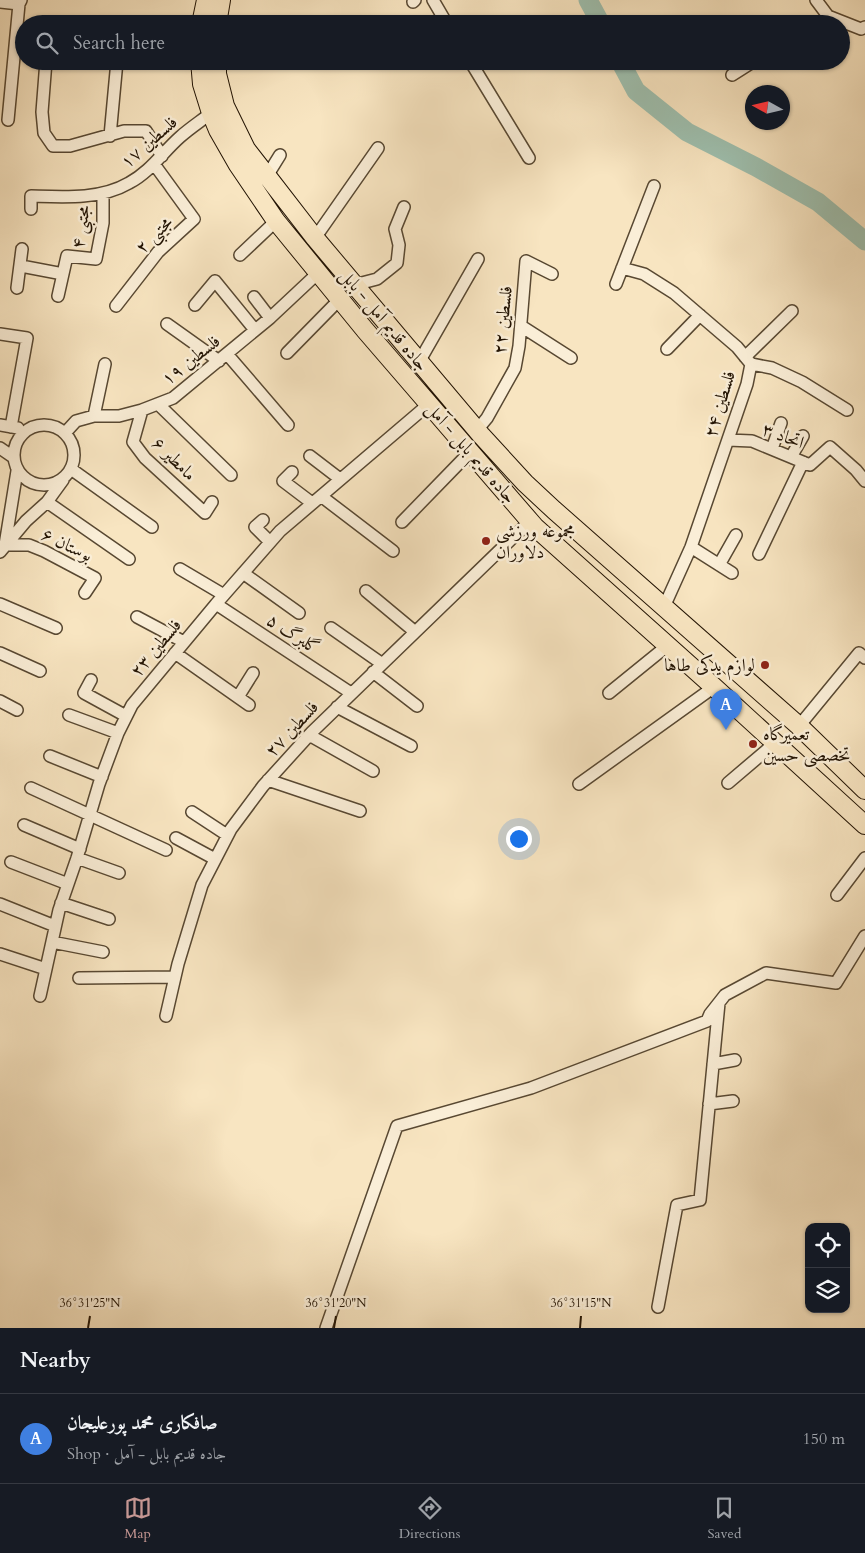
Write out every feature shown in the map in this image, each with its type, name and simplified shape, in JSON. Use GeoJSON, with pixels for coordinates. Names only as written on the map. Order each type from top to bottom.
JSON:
{"type":"FeatureCollection","features":[{"type":"Feature","properties":{"kind":"main road"},"geometry":{"type":"LineString","coordinates":[[204,15],[206,0]]}},
{"type":"Feature","properties":{"kind":"main road"},"geometry":{"type":"LineString","coordinates":[[218,15],[221,0]]}},
{"type":"Feature","properties":{"kind":"main road","name":"جاده قدیم بابل - آمل"},"geometry":{"type":"LineString","coordinates":[[201,70],[202,84],[218,130],[238,165],[276,220],[318,273],[530,521],[865,825]]}},
{"type":"Feature","properties":{"kind":"main road","name":"جاده قدیم آمل - بابل"},"geometry":{"type":"LineString","coordinates":[[217,70],[225,106],[246,149],[315,238],[477,430],[525,483],[799,726],[865,790]]}},
{"type":"Feature","properties":{"kind":"street"},"geometry":{"type":"LineString","coordinates":[[433,0],[442,15]]}},
{"type":"Feature","properties":{"kind":"street"},"geometry":{"type":"LineString","coordinates":[[816,0],[827,15]]}},
{"type":"Feature","properties":{"kind":"street"},"geometry":{"type":"LineString","coordinates":[[0,2],[20,2],[19,15]]}},
{"type":"Feature","properties":{"kind":"street"},"geometry":{"type":"LineString","coordinates":[[850,25],[861,29],[865,27]]}},
{"type":"Feature","properties":{"kind":"street"},"geometry":{"type":"LineString","coordinates":[[8,120],[15,51]]}},
{"type":"Feature","properties":{"kind":"street"},"geometry":{"type":"LineString","coordinates":[[45,70],[42,112],[44,133],[53,146],[70,146],[124,131],[146,131],[158,160]]}},
{"type":"Feature","properties":{"kind":"street"},"geometry":{"type":"LineString","coordinates":[[110,136],[116,70]]}},
{"type":"Feature","properties":{"kind":"street"},"geometry":{"type":"LineString","coordinates":[[475,70],[529,158]]}},
{"type":"Feature","properties":{"kind":"street"},"geometry":{"type":"LineString","coordinates":[[732,74],[739,70]]}},
{"type":"Feature","properties":{"kind":"street","name":"فلسطین ۱۷"},"geometry":{"type":"LineString","coordinates":[[31,209],[31,196],[65,197],[103,193],[129,184],[158,160],[180,137],[211,113]]}},
{"type":"Feature","properties":{"kind":"street"},"geometry":{"type":"LineString","coordinates":[[315,238],[378,148]]}},
{"type":"Feature","properties":{"kind":"street"},"geometry":{"type":"LineString","coordinates":[[267,176],[280,155]]}},
{"type":"Feature","properties":{"kind":"street","name":"مجتبی ۲"},"geometry":{"type":"LineString","coordinates":[[116,306],[158,252],[194,219],[158,160]]}},
{"type":"Feature","properties":{"kind":"street"},"geometry":{"type":"LineString","coordinates":[[616,284],[654,186]]}},
{"type":"Feature","properties":{"kind":"street","name":"مجتبی ۴"},"geometry":{"type":"LineString","coordinates":[[58,296],[67,256],[96,259],[103,223],[103,193]]}},
{"type":"Feature","properties":{"kind":"street"},"geometry":{"type":"LineString","coordinates":[[354,285],[377,279],[397,263],[399,245],[395,229],[404,207]]}},
{"type":"Feature","properties":{"kind":"street"},"geometry":{"type":"LineString","coordinates":[[240,255],[276,220]]}},
{"type":"Feature","properties":{"kind":"street"},"geometry":{"type":"LineString","coordinates":[[17,288],[22,249]]}},
{"type":"Feature","properties":{"kind":"street"},"geometry":{"type":"LineString","coordinates":[[419,362],[478,259]]}},
{"type":"Feature","properties":{"kind":"street","name":"فلسطین ۲۲"},"geometry":{"type":"LineString","coordinates":[[477,430],[487,418],[515,368],[521,326],[526,261],[552,274]]}},
{"type":"Feature","properties":{"kind":"street"},"geometry":{"type":"LineString","coordinates":[[21,266],[63,274]]}},
{"type":"Feature","properties":{"kind":"street","name":"فلسطین ۲۴"},"geometry":{"type":"LineString","coordinates":[[622,268],[644,274],[674,293],[737,347],[748,360],[747,384],[728,440],[691,547],[664,606]]}},
{"type":"Feature","properties":{"kind":"street","name":"فلسطین ۱۹"},"geometry":{"type":"LineString","coordinates":[[65,433],[76,421],[94,416],[119,416],[142,410],[173,398],[270,318],[318,273]]}},
{"type":"Feature","properties":{"kind":"street"},"geometry":{"type":"LineString","coordinates":[[195,305],[215,281],[256,330]]}},
{"type":"Feature","properties":{"kind":"street"},"geometry":{"type":"LineString","coordinates":[[254,297],[270,318]]}},
{"type":"Feature","properties":{"kind":"street"},"geometry":{"type":"LineString","coordinates":[[287,353],[340,299]]}},
{"type":"Feature","properties":{"kind":"street"},"geometry":{"type":"LineString","coordinates":[[792,311],[748,360],[772,368],[802,382],[847,410]]}},
{"type":"Feature","properties":{"kind":"street"},"geometry":{"type":"LineString","coordinates":[[667,349],[700,315]]}},
{"type":"Feature","properties":{"kind":"street"},"geometry":{"type":"LineString","coordinates":[[168,324],[223,358],[288,425]]}},
{"type":"Feature","properties":{"kind":"street"},"geometry":{"type":"LineString","coordinates":[[521,326],[571,358]]}},
{"type":"Feature","properties":{"kind":"street"},"geometry":{"type":"LineString","coordinates":[[0,334],[27,338],[6,426],[27,429],[42,424],[58,428],[71,441],[74,450],[74,460],[68,473],[47,502],[2,548]]}},
{"type":"Feature","properties":{"kind":"street"},"geometry":{"type":"LineString","coordinates":[[94,416],[105,364]]}},
{"type":"Feature","properties":{"kind":"street"},"geometry":{"type":"LineString","coordinates":[[158,404],[231,475]]}},
{"type":"Feature","properties":{"kind":"street","name":"فلسطین ۲۳"},"geometry":{"type":"LineString","coordinates":[[40,996],[55,926],[68,884],[102,777],[118,733],[132,705],[220,599],[280,531],[429,404]]}},
{"type":"Feature","properties":{"kind":"street","name":"مامطیر ۶"},"geometry":{"type":"LineString","coordinates":[[142,410],[133,442],[145,458],[206,513],[212,502]]}},
{"type":"Feature","properties":{"kind":"street"},"geometry":{"type":"LineString","coordinates":[[772,449],[781,423]]}},
{"type":"Feature","properties":{"kind":"street"},"geometry":{"type":"LineString","coordinates":[[27,429],[16,441],[13,457],[17,471],[23,478],[40,486],[58,482],[68,473]]}},
{"type":"Feature","properties":{"kind":"street"},"geometry":{"type":"LineString","coordinates":[[791,457],[803,436]]}},
{"type":"Feature","properties":{"kind":"street","name":"اتحاد ۳"},"geometry":{"type":"LineString","coordinates":[[728,440],[752,442],[810,465],[830,447],[856,470],[865,481]]}},
{"type":"Feature","properties":{"kind":"street"},"geometry":{"type":"LineString","coordinates":[[0,448],[13,457]]}},
{"type":"Feature","properties":{"kind":"street"},"geometry":{"type":"LineString","coordinates":[[402,522],[470,452]]}},
{"type":"Feature","properties":{"kind":"street"},"geometry":{"type":"LineString","coordinates":[[310,456],[340,479]]}},
{"type":"Feature","properties":{"kind":"street"},"geometry":{"type":"LineString","coordinates":[[758,554],[803,462]]}},
{"type":"Feature","properties":{"kind":"street"},"geometry":{"type":"LineString","coordinates":[[2,548],[17,471]]}},
{"type":"Feature","properties":{"kind":"street"},"geometry":{"type":"LineString","coordinates":[[292,472],[283,481],[316,499],[393,551]]}},
{"type":"Feature","properties":{"kind":"street"},"geometry":{"type":"LineString","coordinates":[[68,473],[152,527]]}},
{"type":"Feature","properties":{"kind":"street"},"geometry":{"type":"LineString","coordinates":[[47,502],[129,559]]}},
{"type":"Feature","properties":{"kind":"street"},"geometry":{"type":"LineString","coordinates":[[263,520],[255,528],[270,542]]}},
{"type":"Feature","properties":{"kind":"street","name":"فلسطین ۲۷"},"geometry":{"type":"LineString","coordinates":[[166,1016],[175,977],[202,885],[228,835],[268,780],[309,735],[381,663],[530,521]]}},
{"type":"Feature","properties":{"kind":"street"},"geometry":{"type":"LineString","coordinates":[[719,565],[736,535]]}},
{"type":"Feature","properties":{"kind":"street","name":"بوستان ۶"},"geometry":{"type":"LineString","coordinates":[[2,548],[30,545],[95,578],[84,593]]}},
{"type":"Feature","properties":{"kind":"street"},"geometry":{"type":"LineString","coordinates":[[691,547],[732,573]]}},
{"type":"Feature","properties":{"kind":"street","name":"گلبرگ ۵"},"geometry":{"type":"LineString","coordinates":[[180,569],[351,693]]}},
{"type":"Feature","properties":{"kind":"street"},"geometry":{"type":"LineString","coordinates":[[243,573],[299,613]]}},
{"type":"Feature","properties":{"kind":"street"},"geometry":{"type":"LineString","coordinates":[[366,591],[414,631]]}},
{"type":"Feature","properties":{"kind":"street"},"geometry":{"type":"LineString","coordinates":[[0,604],[56,628]]}},
{"type":"Feature","properties":{"kind":"street"},"geometry":{"type":"LineString","coordinates":[[137,617],[184,642]]}},
{"type":"Feature","properties":{"kind":"street"},"geometry":{"type":"LineString","coordinates":[[331,628],[381,663]]}},
{"type":"Feature","properties":{"kind":"street"},"geometry":{"type":"LineString","coordinates":[[609,693],[667,646]]}},
{"type":"Feature","properties":{"kind":"street"},"geometry":{"type":"LineString","coordinates":[[0,653],[40,671]]}},
{"type":"Feature","properties":{"kind":"street"},"geometry":{"type":"LineString","coordinates":[[175,653],[249,705]]}},
{"type":"Feature","properties":{"kind":"street"},"geometry":{"type":"LineString","coordinates":[[799,726],[859,653],[865,658]]}},
{"type":"Feature","properties":{"kind":"street"},"geometry":{"type":"LineString","coordinates":[[373,672],[417,706]]}},
{"type":"Feature","properties":{"kind":"street"},"geometry":{"type":"LineString","coordinates":[[238,697],[253,673]]}},
{"type":"Feature","properties":{"kind":"street"},"geometry":{"type":"LineString","coordinates":[[91,680],[84,693],[126,716]]}},
{"type":"Feature","properties":{"kind":"street"},"geometry":{"type":"LineString","coordinates":[[579,784],[714,687]]}},
{"type":"Feature","properties":{"kind":"street"},"geometry":{"type":"LineString","coordinates":[[0,701],[17,710]]}},
{"type":"Feature","properties":{"kind":"street"},"geometry":{"type":"LineString","coordinates":[[337,708],[411,746]]}},
{"type":"Feature","properties":{"kind":"street"},"geometry":{"type":"LineString","coordinates":[[69,715],[118,733]]}},
{"type":"Feature","properties":{"kind":"street"},"geometry":{"type":"LineString","coordinates":[[309,735],[373,770]]}},
{"type":"Feature","properties":{"kind":"street"},"geometry":{"type":"LineString","coordinates":[[728,783],[775,743]]}},
{"type":"Feature","properties":{"kind":"street"},"geometry":{"type":"LineString","coordinates":[[50,756],[102,777]]}},
{"type":"Feature","properties":{"kind":"street"},"geometry":{"type":"LineString","coordinates":[[268,780],[360,811]]}},
{"type":"Feature","properties":{"kind":"street"},"geometry":{"type":"LineString","coordinates":[[32,788],[166,850]]}},
{"type":"Feature","properties":{"kind":"street"},"geometry":{"type":"LineString","coordinates":[[192,812],[228,835]]}},
{"type":"Feature","properties":{"kind":"street"},"geometry":{"type":"LineString","coordinates":[[24,825],[119,873]]}},
{"type":"Feature","properties":{"kind":"street"},"geometry":{"type":"LineString","coordinates":[[176,838],[215,859]]}},
{"type":"Feature","properties":{"kind":"street"},"geometry":{"type":"LineString","coordinates":[[837,895],[865,858]]}},
{"type":"Feature","properties":{"kind":"street"},"geometry":{"type":"LineString","coordinates":[[11,862],[68,884]]}},
{"type":"Feature","properties":{"kind":"street"},"geometry":{"type":"LineString","coordinates":[[62,903],[109,919]]}},
{"type":"Feature","properties":{"kind":"street"},"geometry":{"type":"LineString","coordinates":[[0,904],[55,926]]}},
{"type":"Feature","properties":{"kind":"street"},"geometry":{"type":"LineString","coordinates":[[326,1328],[397,1126],[531,1088],[707,1021],[710,1014],[725,995],[766,973],[836,983],[865,936]]}},
{"type":"Feature","properties":{"kind":"street"},"geometry":{"type":"LineString","coordinates":[[52,942],[103,952]]}},
{"type":"Feature","properties":{"kind":"street"},"geometry":{"type":"LineString","coordinates":[[0,954],[46,969]]}},
{"type":"Feature","properties":{"kind":"street"},"geometry":{"type":"LineString","coordinates":[[79,978],[175,977]]}},
{"type":"Feature","properties":{"kind":"street"},"geometry":{"type":"LineString","coordinates":[[658,1306],[677,1205],[700,1200],[719,1003]]}},
{"type":"Feature","properties":{"kind":"street"},"geometry":{"type":"LineString","coordinates":[[713,1064],[736,1060]]}},
{"type":"Feature","properties":{"kind":"street"},"geometry":{"type":"LineString","coordinates":[[709,1104],[733,1101]]}},
{"type":"Feature","properties":{"kind":"waterway"},"geometry":{"type":"LineString","coordinates":[[588,0],[596,15]]}},
{"type":"Feature","properties":{"kind":"waterway"},"geometry":{"type":"LineString","coordinates":[[625,70],[636,91],[687,132],[756,167],[818,202],[865,241]]}},
{"type":"Feature","properties":{"kind":"place","name":"مجموعه ورزشی دلاوران"},"geometry":{"type":"Point","coordinates":[486,541]}},
{"type":"Feature","properties":{"kind":"place","name":"لوازم یدکی طاها"},"geometry":{"type":"Point","coordinates":[765,665]}},
{"type":"Feature","properties":{"kind":"place","name":"صافکاری محمد پورعلیجان"},"geometry":{"type":"Point","coordinates":[726,730]}},
{"type":"Feature","properties":{"kind":"place","name":"تعمیرگاه تخصصی حسین"},"geometry":{"type":"Point","coordinates":[753,744]}}]}
